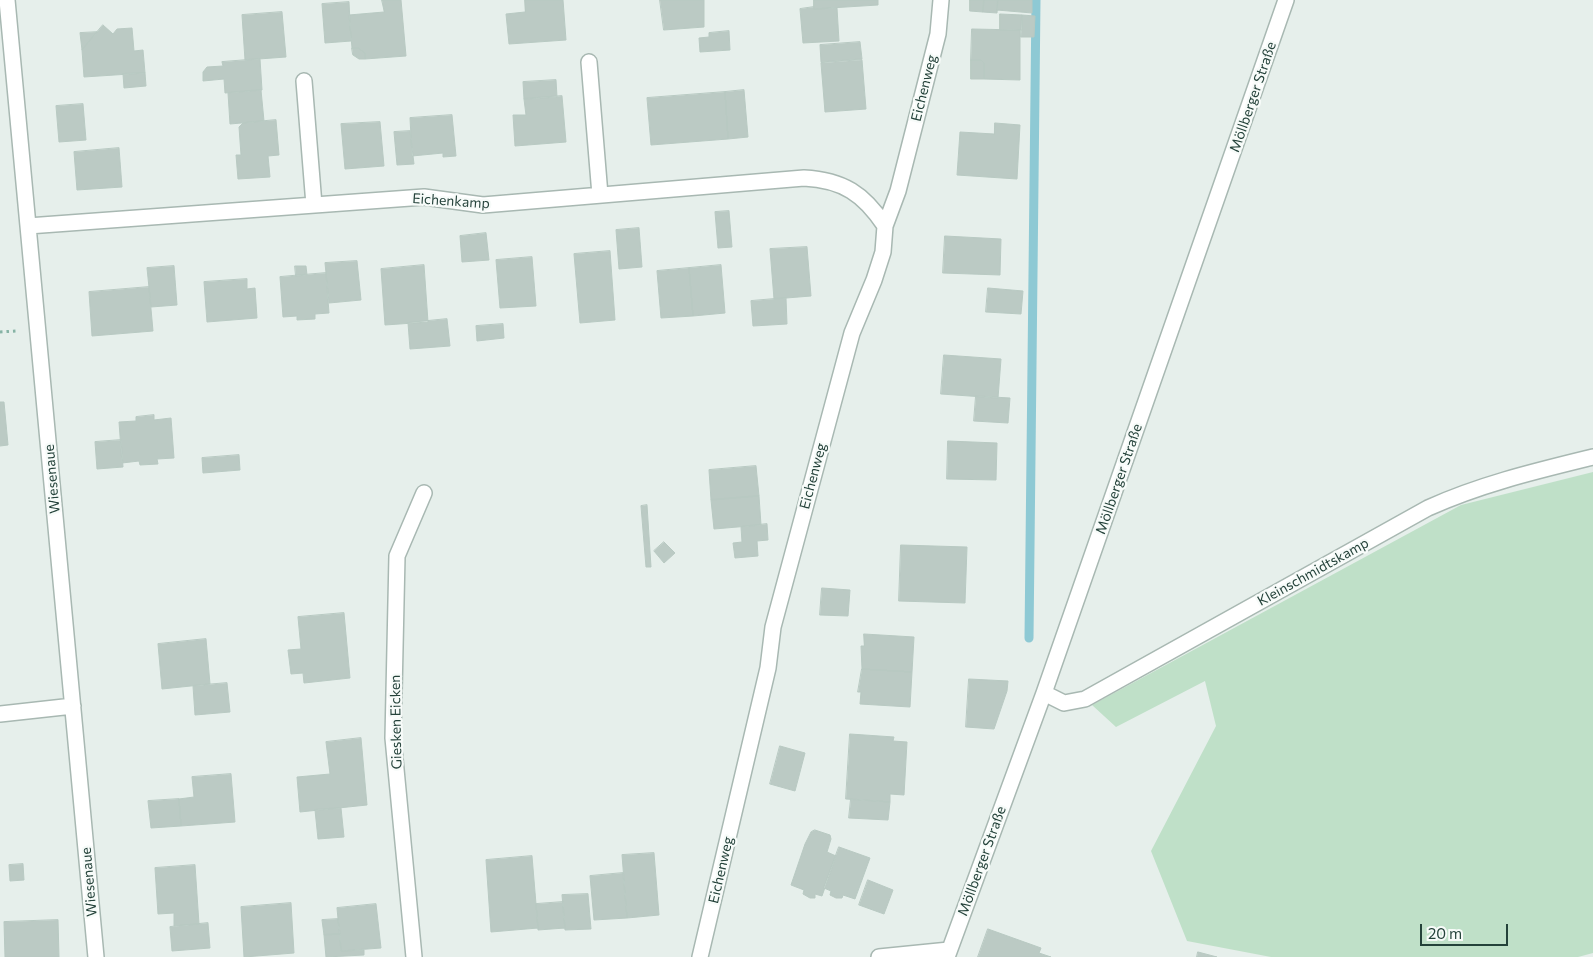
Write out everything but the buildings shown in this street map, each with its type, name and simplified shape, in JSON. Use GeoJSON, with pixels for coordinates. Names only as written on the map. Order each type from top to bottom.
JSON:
{"type":"FeatureCollection","features":[{"type":"Feature","properties":{"kind":"street","name":"Wiesenaue"},"geometry":{"type":"LineString","coordinates":[[7,0],[96,957]]}},
{"type":"Feature","properties":{"kind":"street","name":"Eichenweg"},"geometry":{"type":"LineString","coordinates":[[700,957],[768,668],[773,627],[852,332],[874,280],[883,252],[885,226],[898,191],[938,34],[941,0]]}},
{"type":"Feature","properties":{"kind":"street","name":"Möllberger Straße"},"geometry":{"type":"LineString","coordinates":[[948,954],[1044,693],[1286,0]]}},
{"type":"Feature","properties":{"kind":"street"},"geometry":{"type":"LineString","coordinates":[[589,62],[600,195]]}},
{"type":"Feature","properties":{"kind":"street"},"geometry":{"type":"LineString","coordinates":[[304,81],[314,206]]}},
{"type":"Feature","properties":{"kind":"street","name":"Eichenkamp"},"geometry":{"type":"LineString","coordinates":[[28,226],[424,197],[483,205],[804,178],[823,179],[841,184],[873,207],[885,226]]}},
{"type":"Feature","properties":{"kind":"street","name":"Kleinschmidtskamp"},"geometry":{"type":"LineString","coordinates":[[1044,693],[1064,702],[1085,699],[1428,508],[1466,491],[1502,479],[1593,457]]}},
{"type":"Feature","properties":{"kind":"street","name":"Giesken Eicken"},"geometry":{"type":"LineString","coordinates":[[414,957],[393,738],[397,556],[424,493]]}},
{"type":"Feature","properties":{"kind":"street"},"geometry":{"type":"LineString","coordinates":[[0,714],[73,706]]}},
{"type":"Feature","properties":{"kind":"street"},"geometry":{"type":"LineString","coordinates":[[879,957],[948,954]]}},
{"type":"Feature","properties":{"kind":"green space"},"geometry":{"type":"Polygon","coordinates":[[[1593,472],[1593,953],[1578,957],[1271,957],[1187,941],[1151,851],[1216,726],[1205,681],[1116,727],[1092,705],[1461,505],[1593,472]]]}},
{"type":"Feature","properties":{"kind":"waterway"},"geometry":{"type":"LineString","coordinates":[[1029,638],[1036,0]]}}]}
